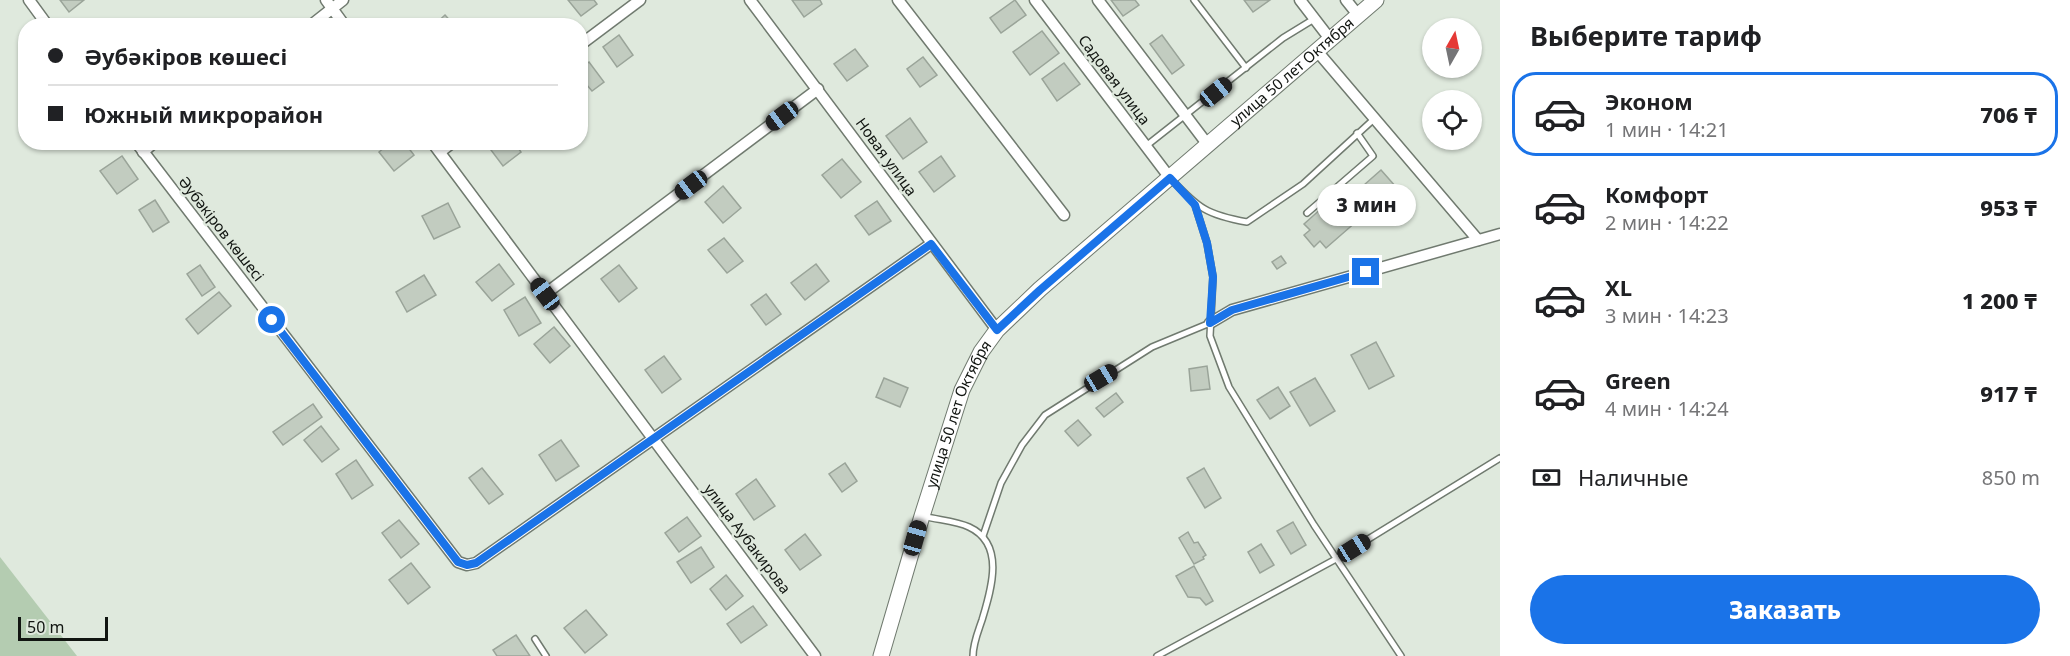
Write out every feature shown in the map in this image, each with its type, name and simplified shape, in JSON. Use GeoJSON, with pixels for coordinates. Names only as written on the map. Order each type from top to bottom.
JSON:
{"type":"FeatureCollection","features":[{"type":"Feature","properties":{"kind":"main road","name":"улица 50 лет Октября"},"geometry":{"type":"LineString","coordinates":[[881,656],[962,390],[981,352],[997,330],[1040,290],[1376,0]]}},
{"type":"Feature","properties":{"kind":"street"},"geometry":{"type":"LineString","coordinates":[[29,0],[42,18]]}},
{"type":"Feature","properties":{"kind":"street"},"geometry":{"type":"LineString","coordinates":[[316,18],[329,4],[343,0]]}},
{"type":"Feature","properties":{"kind":"street"},"geometry":{"type":"LineString","coordinates":[[588,39],[640,0]]}},
{"type":"Feature","properties":{"kind":"street","name":"Новая улица"},"geometry":{"type":"LineString","coordinates":[[750,0],[997,330]]}},
{"type":"Feature","properties":{"kind":"street"},"geometry":{"type":"LineString","coordinates":[[898,0],[1064,215]]}},
{"type":"Feature","properties":{"kind":"street","name":"Садовая улица"},"geometry":{"type":"LineString","coordinates":[[1035,0],[1170,178]]}},
{"type":"Feature","properties":{"kind":"street"},"geometry":{"type":"LineString","coordinates":[[1098,0],[1208,145]]}},
{"type":"Feature","properties":{"kind":"street"},"geometry":{"type":"LineString","coordinates":[[1300,0],[1330,39]]}},
{"type":"Feature","properties":{"kind":"street"},"geometry":{"type":"LineString","coordinates":[[1346,0],[1358,15]]}},
{"type":"Feature","properties":{"kind":"street"},"geometry":{"type":"LineString","coordinates":[[329,4],[339,18]]}},
{"type":"Feature","properties":{"kind":"street"},"geometry":{"type":"LineString","coordinates":[[1317,51],[1478,240]]}},
{"type":"Feature","properties":{"kind":"street"},"geometry":{"type":"LineString","coordinates":[[545,294],[818,89]]}},
{"type":"Feature","properties":{"kind":"street","name":"Әубәкіров көшесі"},"geometry":{"type":"LineString","coordinates":[[141,150],[458,562],[467,565],[476,563],[654,439]]}},
{"type":"Feature","properties":{"kind":"street","name":"улица Аубакирова"},"geometry":{"type":"LineString","coordinates":[[440,152],[815,656]]}},
{"type":"Feature","properties":{"kind":"street"},"geometry":{"type":"LineString","coordinates":[[1210,323],[1232,310],[1500,234]]}},
{"type":"Feature","properties":{"kind":"street"},"geometry":{"type":"LineString","coordinates":[[654,439],[931,244]]}},
{"type":"Feature","properties":{"kind":"lane"},"geometry":{"type":"LineString","coordinates":[[1194,0],[1246,68]]}},
{"type":"Feature","properties":{"kind":"lane"},"geometry":{"type":"LineString","coordinates":[[1146,146],[1283,38],[1314,19]]}},
{"type":"Feature","properties":{"kind":"lane"},"geometry":{"type":"LineString","coordinates":[[1170,178],[1195,205],[1223,218],[1247,222],[1303,184],[1374,119]]}},
{"type":"Feature","properties":{"kind":"lane"},"geometry":{"type":"LineString","coordinates":[[1307,213],[1373,156],[1357,133]]}},
{"type":"Feature","properties":{"kind":"lane"},"geometry":{"type":"LineString","coordinates":[[1195,205],[1207,243],[1213,277],[1210,336],[1229,387],[1336,559],[1401,656]]}},
{"type":"Feature","properties":{"kind":"lane"},"geometry":{"type":"LineString","coordinates":[[983,536],[1001,483],[1022,445],[1045,415],[1152,347],[1210,323]]}},
{"type":"Feature","properties":{"kind":"lane"},"geometry":{"type":"LineString","coordinates":[[1157,656],[1336,559],[1500,458]]}},
{"type":"Feature","properties":{"kind":"lane"},"geometry":{"type":"LineString","coordinates":[[922,516],[969,527],[983,536],[993,556],[993,578],[973,646],[973,656]]}},
{"type":"Feature","properties":{"kind":"lane"},"geometry":{"type":"LineString","coordinates":[[535,639],[546,656]]}},
{"type":"Feature","properties":{"kind":"green space"},"geometry":{"type":"Polygon","coordinates":[[[0,557],[77,656],[0,656],[0,557]]]}},
{"type":"Feature","properties":{"kind":"building"},"geometry":{"type":"Polygon","coordinates":[[[60,0],[84,0],[69,12],[60,0]]]}},
{"type":"Feature","properties":{"kind":"building"},"geometry":{"type":"Polygon","coordinates":[[[568,0],[594,0],[597,4],[581,16],[568,0]]]}},
{"type":"Feature","properties":{"kind":"building"},"geometry":{"type":"Polygon","coordinates":[[[792,0],[820,0],[822,4],[804,17],[792,0]]]}},
{"type":"Feature","properties":{"kind":"building"},"geometry":{"type":"Polygon","coordinates":[[[1015,0],[1026,15],[1001,33],[990,18],[1015,0]]]}},
{"type":"Feature","properties":{"kind":"building"},"geometry":{"type":"Polygon","coordinates":[[[1111,0],[1135,0],[1139,5],[1123,16],[1111,0]]]}},
{"type":"Feature","properties":{"kind":"building"},"geometry":{"type":"Polygon","coordinates":[[[1244,0],[1270,0],[1253,12],[1244,0]]]}},
{"type":"Feature","properties":{"kind":"building"},"geometry":{"type":"Polygon","coordinates":[[[1042,31],[1059,53],[1030,75],[1013,52],[1042,31]]]}},
{"type":"Feature","properties":{"kind":"building"},"geometry":{"type":"Polygon","coordinates":[[[619,35],[633,55],[617,67],[603,47],[619,35]]]}},
{"type":"Feature","properties":{"kind":"building"},"geometry":{"type":"Polygon","coordinates":[[[1162,35],[1184,65],[1172,74],[1150,44],[1162,35]]]}},
{"type":"Feature","properties":{"kind":"building"},"geometry":{"type":"Polygon","coordinates":[[[855,49],[868,66],[847,81],[834,64],[855,49]]]}},
{"type":"Feature","properties":{"kind":"building"},"geometry":{"type":"Polygon","coordinates":[[[923,57],[937,75],[920,87],[907,69],[923,57]]]}},
{"type":"Feature","properties":{"kind":"building"},"geometry":{"type":"Polygon","coordinates":[[[588,63],[604,82],[592,91],[588,86],[588,63]]]}},
{"type":"Feature","properties":{"kind":"building"},"geometry":{"type":"Polygon","coordinates":[[[1064,63],[1080,84],[1057,101],[1042,79],[1064,63]]]}},
{"type":"Feature","properties":{"kind":"building"},"geometry":{"type":"Polygon","coordinates":[[[910,118],[927,142],[903,159],[886,136],[910,118]]]}},
{"type":"Feature","properties":{"kind":"building"},"geometry":{"type":"Polygon","coordinates":[[[381,150],[410,150],[414,155],[394,171],[379,152],[381,150]]]}},
{"type":"Feature","properties":{"kind":"building"},"geometry":{"type":"Polygon","coordinates":[[[491,150],[520,150],[521,152],[503,166],[491,150]]]}},
{"type":"Feature","properties":{"kind":"building"},"geometry":{"type":"Polygon","coordinates":[[[122,156],[138,179],[117,194],[100,171],[122,156]]]}},
{"type":"Feature","properties":{"kind":"building"},"geometry":{"type":"Polygon","coordinates":[[[941,156],[955,176],[934,192],[919,172],[941,156]]]}},
{"type":"Feature","properties":{"kind":"building"},"geometry":{"type":"Polygon","coordinates":[[[842,159],[861,182],[841,198],[822,175],[842,159]]]}},
{"type":"Feature","properties":{"kind":"building"},"geometry":{"type":"Polygon","coordinates":[[[1381,170],[1396,187],[1326,248],[1320,241],[1314,247],[1304,235],[1310,230],[1304,224],[1323,207],[1330,215],[1381,170]]]}},
{"type":"Feature","properties":{"kind":"building"},"geometry":{"type":"Polygon","coordinates":[[[723,186],[741,208],[723,223],[705,202],[723,186]]]}},
{"type":"Feature","properties":{"kind":"building"},"geometry":{"type":"Polygon","coordinates":[[[155,200],[169,222],[153,232],[139,210],[155,200]]]}},
{"type":"Feature","properties":{"kind":"building"},"geometry":{"type":"Polygon","coordinates":[[[877,201],[891,221],[869,235],[855,216],[877,201]]]}},
{"type":"Feature","properties":{"kind":"building"},"geometry":{"type":"Polygon","coordinates":[[[448,203],[460,227],[434,239],[422,216],[448,203]]]}},
{"type":"Feature","properties":{"kind":"building"},"geometry":{"type":"Polygon","coordinates":[[[724,238],[743,261],[727,273],[708,250],[724,238]]]}},
{"type":"Feature","properties":{"kind":"building"},"geometry":{"type":"Polygon","coordinates":[[[1281,256],[1286,263],[1277,269],[1272,262],[1281,256]]]}},
{"type":"Feature","properties":{"kind":"building"},"geometry":{"type":"Polygon","coordinates":[[[499,264],[514,284],[492,301],[476,282],[499,264]]]}},
{"type":"Feature","properties":{"kind":"building"},"geometry":{"type":"Polygon","coordinates":[[[816,264],[829,281],[805,300],[791,283],[816,264]]]}},
{"type":"Feature","properties":{"kind":"building"},"geometry":{"type":"Polygon","coordinates":[[[200,265],[215,287],[202,296],[187,274],[200,265]]]}},
{"type":"Feature","properties":{"kind":"building"},"geometry":{"type":"Polygon","coordinates":[[[619,265],[637,288],[619,302],[601,279],[619,265]]]}},
{"type":"Feature","properties":{"kind":"building"},"geometry":{"type":"Polygon","coordinates":[[[424,275],[436,295],[407,312],[396,292],[424,275]]]}},
{"type":"Feature","properties":{"kind":"building"},"geometry":{"type":"Polygon","coordinates":[[[219,292],[231,306],[198,334],[186,319],[219,292]]]}},
{"type":"Feature","properties":{"kind":"building"},"geometry":{"type":"Polygon","coordinates":[[[766,294],[781,314],[766,325],[751,305],[766,294]]]}},
{"type":"Feature","properties":{"kind":"building"},"geometry":{"type":"Polygon","coordinates":[[[525,297],[541,323],[519,336],[504,310],[525,297]]]}},
{"type":"Feature","properties":{"kind":"building"},"geometry":{"type":"Polygon","coordinates":[[[554,327],[570,346],[550,363],[534,344],[554,327]]]}},
{"type":"Feature","properties":{"kind":"building"},"geometry":{"type":"Polygon","coordinates":[[[1376,342],[1394,376],[1369,389],[1351,355],[1376,342]]]}},
{"type":"Feature","properties":{"kind":"building"},"geometry":{"type":"Polygon","coordinates":[[[664,356],[681,379],[662,393],[645,370],[664,356]]]}},
{"type":"Feature","properties":{"kind":"building"},"geometry":{"type":"Polygon","coordinates":[[[1207,366],[1210,389],[1191,391],[1189,369],[1207,366]]]}},
{"type":"Feature","properties":{"kind":"building"},"geometry":{"type":"Polygon","coordinates":[[[884,378],[908,388],[900,407],[876,397],[884,378]]]}},
{"type":"Feature","properties":{"kind":"building"},"geometry":{"type":"Polygon","coordinates":[[[1315,378],[1335,411],[1310,426],[1290,392],[1315,378]]]}},
{"type":"Feature","properties":{"kind":"building"},"geometry":{"type":"Polygon","coordinates":[[[1278,387],[1290,406],[1270,419],[1257,400],[1278,387]]]}},
{"type":"Feature","properties":{"kind":"building"},"geometry":{"type":"Polygon","coordinates":[[[1116,393],[1123,402],[1104,417],[1096,408],[1116,393]]]}},
{"type":"Feature","properties":{"kind":"building"},"geometry":{"type":"Polygon","coordinates":[[[313,404],[322,417],[283,445],[273,432],[313,404]]]}},
{"type":"Feature","properties":{"kind":"building"},"geometry":{"type":"Polygon","coordinates":[[[1078,420],[1091,435],[1078,446],[1065,431],[1078,420]]]}},
{"type":"Feature","properties":{"kind":"building"},"geometry":{"type":"Polygon","coordinates":[[[321,426],[339,449],[322,462],[304,440],[321,426]]]}},
{"type":"Feature","properties":{"kind":"building"},"geometry":{"type":"Polygon","coordinates":[[[561,440],[579,466],[556,481],[539,455],[561,440]]]}},
{"type":"Feature","properties":{"kind":"building"},"geometry":{"type":"Polygon","coordinates":[[[356,460],[373,485],[352,499],[336,474],[356,460]]]}},
{"type":"Feature","properties":{"kind":"building"},"geometry":{"type":"Polygon","coordinates":[[[845,463],[857,481],[842,492],[829,474],[845,463]]]}},
{"type":"Feature","properties":{"kind":"building"},"geometry":{"type":"Polygon","coordinates":[[[482,468],[503,494],[489,504],[469,478],[482,468]]]}},
{"type":"Feature","properties":{"kind":"building"},"geometry":{"type":"Polygon","coordinates":[[[1204,468],[1221,498],[1205,508],[1187,478],[1204,468]]]}},
{"type":"Feature","properties":{"kind":"building"},"geometry":{"type":"Polygon","coordinates":[[[756,479],[775,506],[754,520],[736,494],[756,479]]]}},
{"type":"Feature","properties":{"kind":"building"},"geometry":{"type":"Polygon","coordinates":[[[687,517],[701,536],[679,552],[665,533],[687,517]]]}},
{"type":"Feature","properties":{"kind":"building"},"geometry":{"type":"Polygon","coordinates":[[[399,520],[419,544],[401,558],[382,533],[399,520]]]}},
{"type":"Feature","properties":{"kind":"building"},"geometry":{"type":"Polygon","coordinates":[[[1293,522],[1306,545],[1291,554],[1277,531],[1293,522]]]}},
{"type":"Feature","properties":{"kind":"building"},"geometry":{"type":"Polygon","coordinates":[[[1188,532],[1194,543],[1198,542],[1206,555],[1204,559],[1194,564],[1179,538],[1188,532]]]}},
{"type":"Feature","properties":{"kind":"building"},"geometry":{"type":"Polygon","coordinates":[[[805,534],[821,555],[800,570],[785,550],[805,534]]]}},
{"type":"Feature","properties":{"kind":"building"},"geometry":{"type":"Polygon","coordinates":[[[1261,544],[1274,565],[1260,573],[1248,552],[1261,544]]]}},
{"type":"Feature","properties":{"kind":"building"},"geometry":{"type":"Polygon","coordinates":[[[701,547],[714,567],[691,583],[677,562],[701,547]]]}},
{"type":"Feature","properties":{"kind":"building"},"geometry":{"type":"Polygon","coordinates":[[[411,563],[430,587],[408,604],[389,580],[411,563]]]}},
{"type":"Feature","properties":{"kind":"building"},"geometry":{"type":"Polygon","coordinates":[[[1194,566],[1213,601],[1206,605],[1200,598],[1188,597],[1176,576],[1194,566]]]}},
{"type":"Feature","properties":{"kind":"building"},"geometry":{"type":"Polygon","coordinates":[[[726,575],[743,596],[726,610],[710,589],[726,575]]]}},
{"type":"Feature","properties":{"kind":"building"},"geometry":{"type":"Polygon","coordinates":[[[753,606],[767,625],[741,643],[727,624],[753,606]]]}},
{"type":"Feature","properties":{"kind":"building"},"geometry":{"type":"Polygon","coordinates":[[[586,610],[607,635],[585,653],[564,628],[586,610]]]}},
{"type":"Feature","properties":{"kind":"building"},"geometry":{"type":"Polygon","coordinates":[[[516,635],[530,656],[497,656],[493,650],[516,635]]]}},
{"type":"Feature","properties":{"kind":"route"},"geometry":{"type":"LineString","coordinates":[[272,320],[458,562],[467,565],[476,563],[931,244],[997,330],[1170,178],[1195,205],[1207,243],[1213,277],[1210,323],[1232,310],[1366,272]]}}]}
